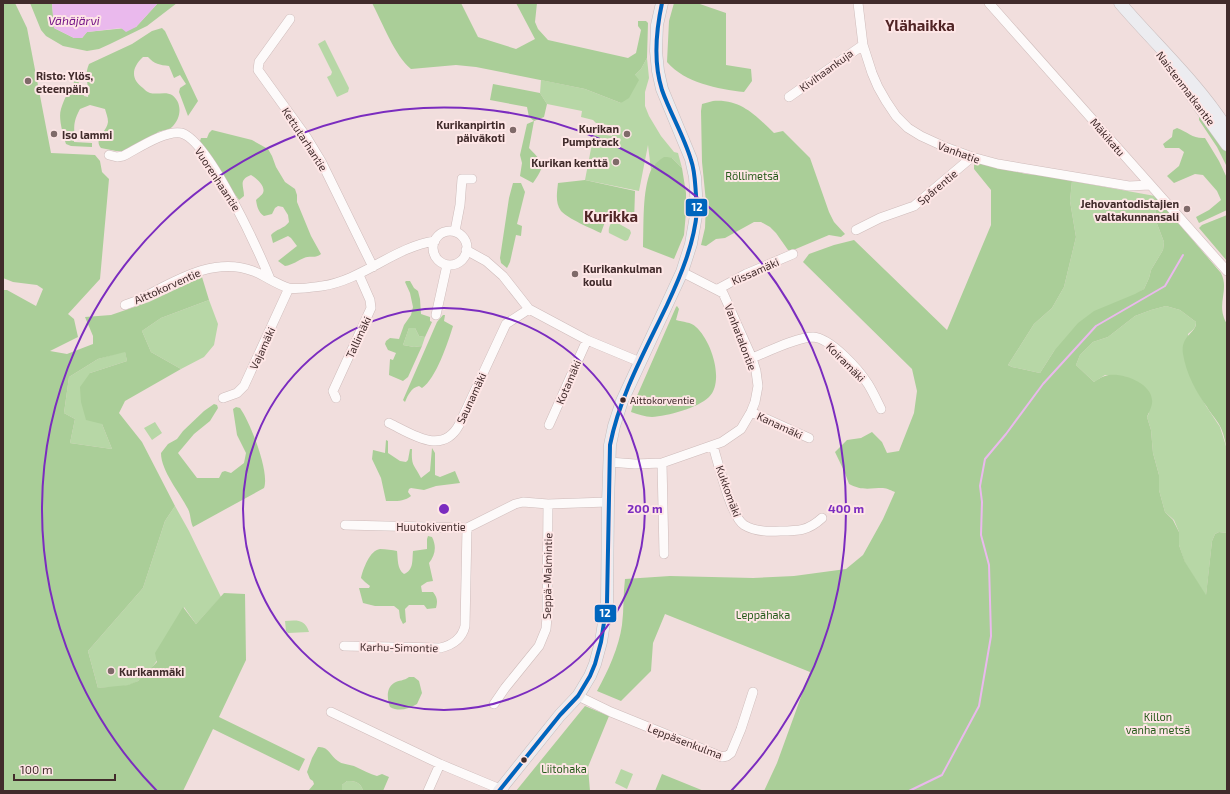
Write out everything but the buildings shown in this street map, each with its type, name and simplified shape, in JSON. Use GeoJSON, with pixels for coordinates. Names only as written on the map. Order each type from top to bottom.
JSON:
{"type":"FeatureCollection","features":[{"type":"Feature","properties":{"kind":"main road"},"geometry":{"type":"LineString","coordinates":[[500,790],[560,715],[578,696],[590,676],[595,664],[604,629],[607,603],[609,462],[612,435],[622,401],[682,272],[691,244],[696,220],[696,189],[691,159],[659,79],[657,41],[662,3]]}},
{"type":"Feature","properties":{"kind":"main road","name":"Naistenmatkantie"},"geometry":{"type":"LineString","coordinates":[[1120,3],[1195,85],[1225,134]]}},
{"type":"Feature","properties":{"kind":"street","name":"Vanhatie"},"geometry":{"type":"LineString","coordinates":[[858,3],[863,45],[878,87],[896,116],[908,128],[921,136],[972,158],[998,164],[1129,186],[1150,185]]}},
{"type":"Feature","properties":{"kind":"street","name":"Mäkikatu"},"geometry":{"type":"LineString","coordinates":[[989,3],[1227,271]]}},
{"type":"Feature","properties":{"kind":"street","name":"Kettutarhantie"},"geometry":{"type":"LineString","coordinates":[[290,19],[259,62],[258,70],[307,138],[321,161],[373,267]]}},
{"type":"Feature","properties":{"kind":"street","name":"Kivihaankuja"},"geometry":{"type":"LineString","coordinates":[[789,97],[863,45]]}},
{"type":"Feature","properties":{"kind":"street","name":"Vuorenhaantie"},"geometry":{"type":"LineString","coordinates":[[109,155],[117,157],[123,156],[171,133],[181,133],[188,137],[203,153],[243,218],[270,279]]}},
{"type":"Feature","properties":{"kind":"street","name":"Spårentie"},"geometry":{"type":"LineString","coordinates":[[856,230],[880,218],[918,203],[972,158]]}},
{"type":"Feature","properties":{"kind":"street"},"geometry":{"type":"LineString","coordinates":[[455,232],[460,204],[462,179],[472,179]]}},
{"type":"Feature","properties":{"kind":"street"},"geometry":{"type":"LineString","coordinates":[[449,231],[455,232],[461,235],[467,246],[464,257],[461,260],[447,265],[436,257],[434,252],[435,241],[442,233],[449,231]]}},
{"type":"Feature","properties":{"kind":"street","name":"Aittokorventie"},"geometry":{"type":"LineString","coordinates":[[125,305],[194,273],[215,267],[245,268],[289,288],[321,286],[342,282],[359,275],[421,243],[435,241]]}},
{"type":"Feature","properties":{"kind":"street"},"geometry":{"type":"LineString","coordinates":[[466,250],[486,261],[503,276],[530,309],[587,340],[640,362]]}},
{"type":"Feature","properties":{"kind":"street","name":"Kissamäki"},"geometry":{"type":"LineString","coordinates":[[718,289],[746,274],[793,254]]}},
{"type":"Feature","properties":{"kind":"street"},"geometry":{"type":"LineString","coordinates":[[436,315],[447,265]]}},
{"type":"Feature","properties":{"kind":"street"},"geometry":{"type":"LineString","coordinates":[[682,272],[718,289]]}},
{"type":"Feature","properties":{"kind":"street","name":"Tallimäki"},"geometry":{"type":"LineString","coordinates":[[336,398],[334,391],[371,308],[370,300],[359,275]]}},
{"type":"Feature","properties":{"kind":"street","name":"Vajamäki"},"geometry":{"type":"LineString","coordinates":[[224,398],[237,393],[244,386],[289,288]]}},
{"type":"Feature","properties":{"kind":"street","name":"Vanhatalontie"},"geometry":{"type":"LineString","coordinates":[[609,462],[635,464],[662,463],[713,446],[722,442],[741,429],[755,402],[758,386],[756,371],[752,358],[724,293],[718,289]]}},
{"type":"Feature","properties":{"kind":"street","name":"Saunamäki"},"geometry":{"type":"LineString","coordinates":[[389,423],[428,440],[441,440],[452,435],[459,425],[506,324],[530,309]]}},
{"type":"Feature","properties":{"kind":"street","name":"Koiramäki"},"geometry":{"type":"LineString","coordinates":[[752,358],[804,338],[814,337],[820,339],[835,348],[862,375],[869,385],[881,409]]}},
{"type":"Feature","properties":{"kind":"street","name":"Kotamäki"},"geometry":{"type":"LineString","coordinates":[[549,426],[587,340]]}},
{"type":"Feature","properties":{"kind":"street","name":"Kanamäki"},"geometry":{"type":"LineString","coordinates":[[751,412],[809,438]]}},
{"type":"Feature","properties":{"kind":"street","name":"Kukkomäki"},"geometry":{"type":"LineString","coordinates":[[713,446],[732,506],[742,524],[762,530],[798,531],[815,525],[822,518]]}},
{"type":"Feature","properties":{"kind":"street"},"geometry":{"type":"LineString","coordinates":[[662,463],[664,554]]}},
{"type":"Feature","properties":{"kind":"street","name":"Huutokiventie"},"geometry":{"type":"LineString","coordinates":[[345,525],[467,528],[512,504],[523,502],[548,504],[608,502]]}},
{"type":"Feature","properties":{"kind":"street","name":"Seppä-Malmintie"},"geometry":{"type":"LineString","coordinates":[[494,704],[505,688],[535,653],[546,629],[548,504]]}},
{"type":"Feature","properties":{"kind":"street","name":"Karhu-Simontie"},"geometry":{"type":"LineString","coordinates":[[344,646],[440,648],[452,645],[457,641],[465,626],[467,528]]}},
{"type":"Feature","properties":{"kind":"street","name":"Leppäsenkulma"},"geometry":{"type":"LineString","coordinates":[[578,696],[611,712],[722,757],[731,753],[741,729],[753,692]]}},
{"type":"Feature","properties":{"kind":"street"},"geometry":{"type":"LineString","coordinates":[[331,712],[440,764],[500,790]]}},
{"type":"Feature","properties":{"kind":"street"},"geometry":{"type":"LineString","coordinates":[[428,791],[440,764]]}},
{"type":"Feature","properties":{"kind":"green space"},"geometry":{"type":"Polygon","coordinates":[[[3,3],[15,3],[27,28],[51,153],[95,155],[100,161],[102,172],[109,179],[100,279],[68,314],[74,319],[78,337],[50,351],[67,354],[93,344],[93,336],[85,317],[111,315],[149,302],[202,277],[209,300],[161,318],[142,331],[151,352],[181,369],[125,401],[119,413],[142,442],[175,506],[165,521],[143,588],[88,651],[98,688],[128,685],[138,681],[157,662],[155,653],[183,607],[196,624],[224,593],[245,594],[246,660],[219,717],[305,759],[299,771],[213,729],[183,791],[3,791],[3,290],[7,290],[36,306],[43,289],[37,285],[13,282],[3,278],[3,3]],[[125,352],[98,359],[69,377],[64,413],[75,419],[70,443],[112,449],[102,424],[86,420],[81,402],[80,387],[90,373],[127,361],[125,352]]]}},
{"type":"Feature","properties":{"kind":"green space"},"geometry":{"type":"Polygon","coordinates":[[[30,3],[52,3],[54,28],[74,38],[82,38],[87,32],[136,27],[158,3],[177,3],[147,26],[99,49],[87,51],[63,46],[46,36],[41,30],[30,3]]]}},
{"type":"Feature","properties":{"kind":"green space"},"geometry":{"type":"Polygon","coordinates":[[[372,3],[461,3],[478,37],[516,49],[535,39],[516,3],[537,3],[535,22],[538,29],[548,40],[628,58],[636,53],[641,30],[638,26],[638,21],[646,21],[648,23],[647,58],[641,69],[635,75],[639,80],[629,98],[621,103],[585,89],[476,67],[456,65],[411,69],[394,47],[372,3]]]}},
{"type":"Feature","properties":{"kind":"green space"},"geometry":{"type":"Polygon","coordinates":[[[674,3],[697,3],[726,13],[726,65],[751,69],[752,81],[744,92],[702,84],[683,75],[667,62],[669,21],[674,3]]]}},
{"type":"Feature","properties":{"kind":"green space"},"geometry":{"type":"Polygon","coordinates":[[[162,28],[165,31],[198,101],[188,116],[179,92],[180,88],[186,84],[180,75],[174,78],[169,66],[157,64],[148,57],[143,57],[135,69],[134,77],[136,81],[149,93],[167,93],[176,98],[180,111],[175,124],[167,130],[158,132],[125,151],[101,148],[99,138],[108,122],[105,109],[90,105],[80,109],[77,114],[74,125],[74,142],[92,143],[92,147],[71,146],[66,144],[61,126],[60,113],[62,105],[77,78],[84,96],[88,97],[87,69],[89,64],[132,44],[152,31],[162,28]]]}},
{"type":"Feature","properties":{"kind":"green space"},"geometry":{"type":"Polygon","coordinates":[[[325,40],[349,88],[348,92],[337,97],[327,77],[331,75],[332,72],[318,44],[325,40]]]}},
{"type":"Feature","properties":{"kind":"green space"},"geometry":{"type":"Polygon","coordinates":[[[647,58],[649,78],[645,92],[645,106],[661,136],[674,152],[678,153],[682,168],[672,158],[654,165],[651,170],[648,145],[639,191],[585,180],[594,133],[612,136],[614,126],[596,123],[593,120],[581,117],[582,111],[547,104],[540,93],[541,80],[585,89],[621,103],[635,75],[641,69],[647,58]]]}},
{"type":"Feature","properties":{"kind":"green space"},"geometry":{"type":"Polygon","coordinates":[[[493,84],[540,93],[547,104],[544,117],[534,121],[529,117],[527,107],[490,100],[493,84]]]}},
{"type":"Feature","properties":{"kind":"green space","name":"Röllimetsä"},"geometry":{"type":"Polygon","coordinates":[[[713,101],[723,101],[740,106],[754,114],[774,133],[783,131],[810,158],[829,212],[834,222],[845,234],[841,237],[829,235],[791,251],[788,250],[770,227],[761,222],[754,222],[725,238],[716,239],[706,246],[701,245],[705,228],[706,202],[702,162],[701,111],[702,104],[713,101]]]}},
{"type":"Feature","properties":{"kind":"green space"},"geometry":{"type":"Polygon","coordinates":[[[1203,115],[1227,151],[1227,167],[1217,147],[1199,120],[1199,116],[1203,115]]]}},
{"type":"Feature","properties":{"kind":"green space"},"geometry":{"type":"Polygon","coordinates":[[[534,121],[529,148],[538,157],[542,167],[533,183],[520,176],[522,163],[520,155],[527,124],[534,121]]]}},
{"type":"Feature","properties":{"kind":"green space"},"geometry":{"type":"Polygon","coordinates":[[[1177,128],[1194,136],[1205,138],[1227,178],[1227,210],[1199,223],[1196,217],[1209,210],[1221,200],[1217,191],[1203,175],[1195,174],[1174,183],[1167,176],[1179,166],[1184,152],[1179,148],[1165,148],[1163,144],[1172,137],[1173,130],[1177,128]]]}},
{"type":"Feature","properties":{"kind":"green space"},"geometry":{"type":"Polygon","coordinates":[[[212,130],[252,140],[268,149],[285,182],[295,189],[297,202],[311,236],[321,254],[304,258],[285,266],[278,261],[297,246],[288,236],[273,243],[271,235],[289,222],[288,215],[283,207],[278,206],[272,214],[264,216],[260,213],[256,200],[261,196],[264,190],[258,180],[251,175],[243,181],[244,196],[239,200],[205,152],[200,141],[201,138],[207,138],[212,130]]]}},
{"type":"Feature","properties":{"kind":"green space"},"geometry":{"type":"Polygon","coordinates":[[[664,157],[672,158],[682,168],[686,193],[684,235],[674,259],[643,247],[644,208],[648,178],[654,166],[664,157]]]}},
{"type":"Feature","properties":{"kind":"green space"},"geometry":{"type":"Polygon","coordinates":[[[974,162],[1026,174],[1064,177],[1072,181],[1070,201],[1076,237],[1064,287],[1052,308],[1034,324],[1008,365],[1012,367],[1040,373],[1054,351],[1078,323],[1094,311],[1144,289],[1151,270],[1163,250],[1164,242],[1156,221],[1155,196],[1221,273],[1224,286],[1222,310],[1227,324],[1227,452],[1221,428],[1199,395],[1186,368],[1183,354],[1184,343],[1186,338],[1196,326],[1196,322],[1180,310],[1166,306],[1135,316],[1108,337],[1093,342],[1080,355],[1076,365],[1094,382],[1105,376],[1118,375],[1133,379],[1140,383],[1150,394],[1152,404],[1147,417],[1151,430],[1153,453],[1159,475],[1159,490],[1165,512],[1173,520],[1179,532],[1179,545],[1185,562],[1206,595],[1212,541],[1215,534],[1219,532],[1227,533],[1227,791],[764,791],[777,763],[810,672],[665,614],[653,643],[651,671],[621,701],[597,691],[612,659],[621,633],[625,579],[670,576],[753,578],[794,576],[846,569],[863,555],[883,519],[895,492],[885,488],[866,489],[849,484],[835,452],[847,440],[861,438],[872,432],[882,442],[887,453],[899,451],[914,413],[917,391],[912,369],[803,262],[809,254],[854,240],[947,330],[991,225],[991,190],[974,169],[974,162]]]}},
{"type":"Feature","properties":{"kind":"green space"},"geometry":{"type":"Polygon","coordinates":[[[585,180],[635,191],[634,223],[606,219],[601,233],[564,214],[559,208],[557,201],[558,183],[585,180]]]}},
{"type":"Feature","properties":{"kind":"green space"},"geometry":{"type":"Polygon","coordinates":[[[1072,181],[1155,196],[1156,221],[1164,242],[1163,250],[1151,270],[1144,289],[1054,351],[1040,373],[1012,367],[1008,365],[1034,324],[1052,308],[1064,287],[1076,237],[1070,201],[1072,181]]]}},
{"type":"Feature","properties":{"kind":"green space"},"geometry":{"type":"Polygon","coordinates":[[[513,183],[521,183],[525,192],[517,224],[522,226],[521,236],[516,235],[510,262],[507,268],[501,263],[500,258],[509,198],[513,183]]]}},
{"type":"Feature","properties":{"kind":"green space"},"geometry":{"type":"Polygon","coordinates":[[[1227,215],[1227,261],[1199,228],[1202,225],[1227,215]]]}},
{"type":"Feature","properties":{"kind":"green space"},"geometry":{"type":"Polygon","coordinates":[[[614,221],[630,230],[631,233],[628,240],[625,241],[609,233],[611,223],[614,221]]]}},
{"type":"Feature","properties":{"kind":"green space"},"geometry":{"type":"Polygon","coordinates":[[[410,281],[414,288],[418,291],[421,314],[430,317],[430,321],[432,322],[425,337],[419,336],[415,328],[409,328],[403,345],[414,347],[422,346],[408,377],[403,381],[389,375],[390,359],[393,360],[396,353],[388,350],[385,344],[390,338],[399,339],[404,325],[411,315],[413,307],[410,293],[405,282],[410,281]]]}},
{"type":"Feature","properties":{"kind":"green space"},"geometry":{"type":"Polygon","coordinates":[[[209,300],[218,324],[214,345],[204,357],[181,369],[151,352],[142,331],[161,318],[209,300]]]}},
{"type":"Feature","properties":{"kind":"green space"},"geometry":{"type":"Polygon","coordinates":[[[677,306],[679,309],[676,320],[694,325],[707,341],[716,371],[714,390],[709,397],[698,405],[674,413],[652,417],[631,412],[633,405],[677,306]]]}},
{"type":"Feature","properties":{"kind":"green space"},"geometry":{"type":"Polygon","coordinates":[[[1166,306],[1180,310],[1196,322],[1194,329],[1188,334],[1194,385],[1220,427],[1226,446],[1227,533],[1219,532],[1215,534],[1212,541],[1206,596],[1185,563],[1179,545],[1179,532],[1174,520],[1165,512],[1159,490],[1159,475],[1153,453],[1151,430],[1147,417],[1149,413],[1127,377],[1105,375],[1094,382],[1076,365],[1080,355],[1093,342],[1108,337],[1135,316],[1166,306]]]}},
{"type":"Feature","properties":{"kind":"green space"},"geometry":{"type":"Polygon","coordinates":[[[443,315],[445,315],[444,321],[453,326],[441,360],[437,369],[427,383],[422,388],[419,386],[414,388],[405,402],[403,400],[437,322],[443,315]]]}},
{"type":"Feature","properties":{"kind":"green space"},"geometry":{"type":"Polygon","coordinates":[[[409,328],[415,328],[419,336],[425,337],[422,346],[414,347],[403,345],[409,328]]]}},
{"type":"Feature","properties":{"kind":"green space"},"geometry":{"type":"Polygon","coordinates":[[[125,351],[127,361],[90,373],[102,424],[112,449],[70,443],[75,419],[64,413],[69,377],[98,359],[125,351]]]}},
{"type":"Feature","properties":{"kind":"green space"},"geometry":{"type":"Polygon","coordinates":[[[214,404],[217,405],[218,408],[210,421],[194,434],[178,453],[197,478],[219,478],[222,472],[225,471],[231,473],[244,463],[246,453],[237,435],[233,409],[236,407],[240,408],[254,435],[262,459],[265,481],[264,488],[193,527],[188,509],[167,474],[161,453],[168,444],[177,439],[183,431],[204,411],[214,404]]]}},
{"type":"Feature","properties":{"kind":"green space"},"geometry":{"type":"Polygon","coordinates":[[[155,422],[162,433],[152,440],[144,428],[155,422]]]}},
{"type":"Feature","properties":{"kind":"green space"},"geometry":{"type":"Polygon","coordinates":[[[386,440],[388,441],[388,453],[400,461],[406,462],[408,460],[410,449],[412,449],[413,462],[421,478],[430,471],[432,448],[435,453],[435,475],[440,477],[455,471],[460,483],[436,486],[424,490],[411,488],[408,492],[411,496],[408,498],[399,501],[386,501],[381,478],[372,459],[373,450],[385,453],[386,440]]]}},
{"type":"Feature","properties":{"kind":"green space"},"geometry":{"type":"Polygon","coordinates":[[[175,506],[189,531],[221,597],[196,624],[184,607],[159,657],[146,674],[138,681],[124,686],[98,688],[88,651],[143,588],[165,521],[175,506]]]}},
{"type":"Feature","properties":{"kind":"green space"},"geometry":{"type":"Polygon","coordinates":[[[428,536],[432,537],[435,548],[433,557],[429,563],[433,581],[427,582],[421,586],[422,592],[433,592],[437,601],[436,608],[427,609],[424,605],[409,605],[405,609],[406,622],[403,624],[400,618],[399,610],[394,606],[375,606],[363,603],[359,588],[369,588],[370,586],[361,578],[365,565],[370,556],[376,550],[380,549],[397,551],[399,567],[404,574],[411,567],[413,551],[427,549],[428,536]]]}},
{"type":"Feature","properties":{"kind":"green space"},"geometry":{"type":"Polygon","coordinates":[[[285,621],[300,621],[305,625],[309,632],[288,633],[286,631],[285,621]]]}},
{"type":"Feature","properties":{"kind":"green space"},"geometry":{"type":"Polygon","coordinates":[[[409,677],[414,677],[419,681],[422,693],[417,704],[404,709],[393,709],[390,707],[388,701],[388,691],[391,685],[409,677]]]}},
{"type":"Feature","properties":{"kind":"green space","name":"Liitohaka"},"geometry":{"type":"Polygon","coordinates":[[[585,706],[609,716],[588,767],[590,791],[516,791],[585,706]]]}},
{"type":"Feature","properties":{"kind":"green space"},"geometry":{"type":"Polygon","coordinates":[[[318,747],[325,748],[335,759],[342,763],[354,766],[377,776],[382,774],[389,777],[383,791],[363,791],[361,786],[353,781],[347,781],[342,785],[342,791],[309,790],[314,784],[307,772],[318,747]]]}},
{"type":"Feature","properties":{"kind":"green space"},"geometry":{"type":"Polygon","coordinates":[[[621,769],[633,774],[627,789],[615,783],[621,769]]]}},
{"type":"Feature","properties":{"kind":"green space"},"geometry":{"type":"Polygon","coordinates":[[[662,774],[704,791],[655,791],[662,774]]]}},
{"type":"Feature","properties":{"kind":"green space"},"geometry":{"type":"Polygon","coordinates":[[[347,781],[357,783],[361,786],[363,791],[342,791],[342,785],[347,781]]]}},
{"type":"Feature","properties":{"kind":"water","name":"Vähäjärvi"},"geometry":{"type":"Polygon","coordinates":[[[52,3],[158,3],[136,27],[126,32],[121,28],[87,32],[82,38],[74,38],[54,28],[52,3]]]}},
{"type":"Feature","properties":{"kind":"waterway"},"geometry":{"type":"LineString","coordinates":[[909,791],[942,775],[979,706],[991,636],[989,565],[981,535],[982,502],[980,486],[985,459],[1006,434],[1043,384],[1096,326],[1165,286],[1183,255]]}},
{"type":"Feature","properties":{"kind":"transit line","name":"12"},"geometry":{"type":"LineString","coordinates":[[499,791],[560,715],[578,696],[590,676],[595,664],[601,642],[607,603],[610,445],[614,427],[620,408],[642,356],[677,282],[693,235],[697,211],[693,168],[685,142],[662,90],[657,69],[656,46],[662,3]]}},
{"type":"Feature","properties":{"kind":"place","name":"Risto: Ylös, eteenpäin"},"geometry":{"type":"Point","coordinates":[28,81]}},
{"type":"Feature","properties":{"kind":"place","name":"Kurikanpirtin päiväkoti"},"geometry":{"type":"Point","coordinates":[513,130]}},
{"type":"Feature","properties":{"kind":"place","name":"Iso lammi"},"geometry":{"type":"Point","coordinates":[54,134]}},
{"type":"Feature","properties":{"kind":"place","name":"Kurikan Pumptrack"},"geometry":{"type":"Point","coordinates":[627,134]}},
{"type":"Feature","properties":{"kind":"place","name":"Kurikan kenttä"},"geometry":{"type":"Point","coordinates":[616,162]}},
{"type":"Feature","properties":{"kind":"place","name":"Jehovantodistajien valtakunnansali"},"geometry":{"type":"Point","coordinates":[1187,209]}},
{"type":"Feature","properties":{"kind":"place","name":"Kurikankulman koulu"},"geometry":{"type":"Point","coordinates":[575,274]}},
{"type":"Feature","properties":{"kind":"place","name":"Aittokorventie"},"geometry":{"type":"Point","coordinates":[623,400]}},
{"type":"Feature","properties":{"kind":"place","name":"Kurikanmäki"},"geometry":{"type":"Point","coordinates":[111,671]}},
{"type":"Feature","properties":{"kind":"district","name":"Ylähaikka"},"geometry":{"type":"Point","coordinates":[920,25]}},
{"type":"Feature","properties":{"kind":"district","name":"Kurikka"},"geometry":{"type":"Point","coordinates":[611,216]}},
{"type":"Feature","properties":{"kind":"park label","name":"Leppähaka"},"geometry":{"type":"Point","coordinates":[763,614]}},
{"type":"Feature","properties":{"kind":"park label","name":"Killon vanha metsä"},"geometry":{"type":"Point","coordinates":[1158,722]}}]}
